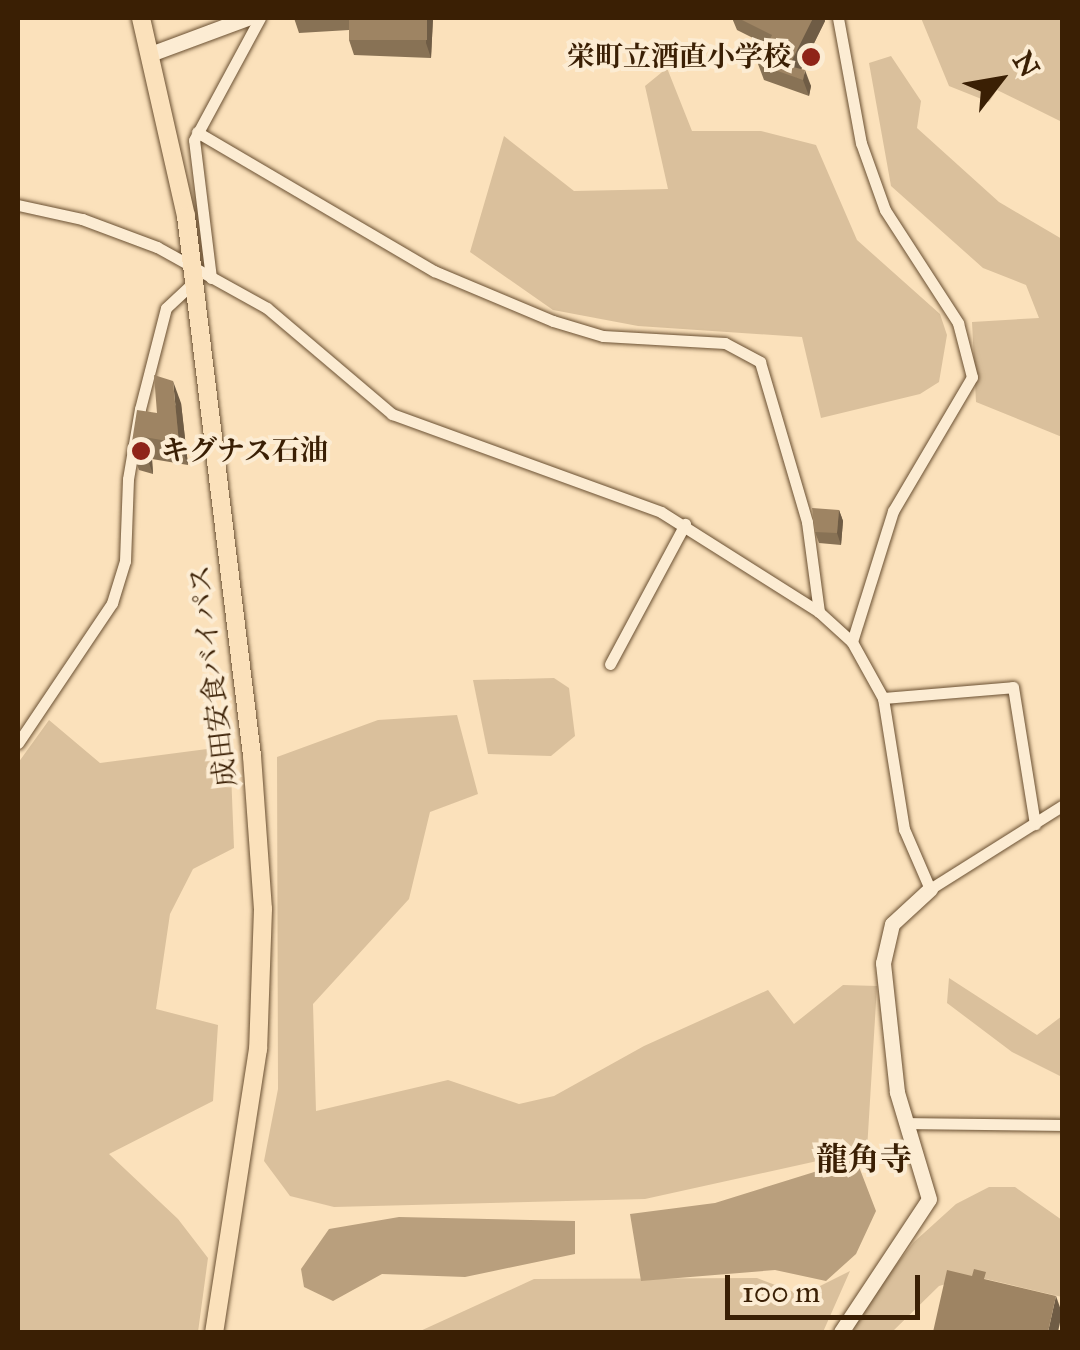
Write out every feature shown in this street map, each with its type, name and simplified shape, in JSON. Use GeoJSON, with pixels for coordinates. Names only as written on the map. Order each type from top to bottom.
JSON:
{"type":"FeatureCollection","features":[{"type":"Feature","properties":{"kind":"main road","name":"成田安食バイパス"},"geometry":{"type":"LineString","coordinates":[[141,18],[153,53],[199,276],[252,756],[262,909],[258,1049],[214,1332]]}},
{"type":"Feature","properties":{"kind":"street"},"geometry":{"type":"LineString","coordinates":[[153,53],[247,18]]}},
{"type":"Feature","properties":{"kind":"street"},"geometry":{"type":"LineString","coordinates":[[18,743],[112,603],[125,561],[128,479],[140,410],[166,308],[199,276],[194,155],[197,132],[231,80],[260,18]]}},
{"type":"Feature","properties":{"kind":"street"},"geometry":{"type":"LineString","coordinates":[[838,18],[861,143],[885,210],[958,323],[972,378],[893,512],[852,642]]}},
{"type":"Feature","properties":{"kind":"street"},"geometry":{"type":"LineString","coordinates":[[197,132],[434,271],[552,321],[603,336],[725,344],[760,362],[807,522],[820,612]]}},
{"type":"Feature","properties":{"kind":"street"},"geometry":{"type":"LineString","coordinates":[[18,205],[82,219],[199,276],[287,323],[392,414],[572,475],[684,524],[820,612],[852,642],[883,698],[904,829],[930,889]]}},
{"type":"Feature","properties":{"kind":"street"},"geometry":{"type":"LineString","coordinates":[[610,664],[684,524]]}},
{"type":"Feature","properties":{"kind":"street"},"geometry":{"type":"LineString","coordinates":[[883,698],[1013,687],[1034,824]]}},
{"type":"Feature","properties":{"kind":"street"},"geometry":{"type":"LineString","coordinates":[[841,1332],[871,1280],[926,1213],[928,1186],[906,1122],[890,1044],[885,942],[892,924],[930,889],[1062,806]]}},
{"type":"Feature","properties":{"kind":"street"},"geometry":{"type":"LineString","coordinates":[[906,1122],[1062,1125]]}},
{"type":"Feature","properties":{"kind":"shaded area"},"geometry":{"type":"Polygon","coordinates":[[[921,18],[1062,18],[1062,122],[997,90],[989,102],[949,86],[921,18]]]}},
{"type":"Feature","properties":{"kind":"shaded area"},"geometry":{"type":"Polygon","coordinates":[[[891,56],[921,101],[917,128],[999,202],[1062,239],[1062,437],[976,402],[972,322],[1039,318],[1026,285],[983,268],[891,186],[869,63],[891,56]]]}},
{"type":"Feature","properties":{"kind":"shaded area"},"geometry":{"type":"Polygon","coordinates":[[[667,68],[692,131],[761,131],[816,145],[857,240],[940,314],[947,335],[939,382],[920,394],[821,418],[802,337],[638,326],[553,310],[470,252],[504,136],[574,191],[668,189],[645,86],[667,68]]]}},
{"type":"Feature","properties":{"kind":"shaded area"},"geometry":{"type":"Polygon","coordinates":[[[554,678],[569,688],[575,736],[551,756],[488,754],[473,680],[554,678]]]}},
{"type":"Feature","properties":{"kind":"shaded area"},"geometry":{"type":"Polygon","coordinates":[[[457,715],[478,794],[430,812],[409,899],[313,1004],[316,1111],[448,1080],[519,1104],[554,1096],[644,1046],[768,990],[794,1024],[843,985],[877,986],[867,1150],[645,1199],[334,1207],[290,1196],[264,1161],[278,1089],[277,757],[378,720],[457,715]]]}},
{"type":"Feature","properties":{"kind":"shaded area"},"geometry":{"type":"Polygon","coordinates":[[[49,720],[100,763],[230,746],[234,848],[193,869],[170,914],[156,1009],[218,1025],[213,1101],[109,1154],[178,1219],[208,1258],[198,1332],[18,1332],[18,763],[49,720]]]}},
{"type":"Feature","properties":{"kind":"shaded area"},"geometry":{"type":"Polygon","coordinates":[[[949,978],[1037,1035],[1062,1016],[1062,1077],[1012,1052],[947,1003],[949,978]]]}},
{"type":"Feature","properties":{"kind":"shaded area"},"geometry":{"type":"Polygon","coordinates":[[[856,1159],[876,1211],[856,1254],[826,1281],[775,1270],[641,1281],[630,1214],[715,1203],[856,1159]]]}},
{"type":"Feature","properties":{"kind":"shaded area"},"geometry":{"type":"Polygon","coordinates":[[[989,1187],[1015,1187],[1062,1220],[1062,1297],[973,1276],[939,1286],[892,1332],[852,1332],[864,1306],[914,1242],[956,1204],[989,1187]]]}},
{"type":"Feature","properties":{"kind":"shaded area"},"geometry":{"type":"Polygon","coordinates":[[[399,1217],[575,1221],[575,1254],[465,1277],[382,1274],[333,1301],[304,1287],[301,1269],[329,1229],[399,1217]]]}},
{"type":"Feature","properties":{"kind":"shaded area"},"geometry":{"type":"Polygon","coordinates":[[[850,1271],[823,1332],[418,1332],[534,1279],[757,1278],[802,1295],[850,1271]]]}},
{"type":"Feature","properties":{"kind":"building"},"geometry":{"type":"Polygon","coordinates":[[[349,18],[427,18],[427,40],[349,40],[349,18]]]}},
{"type":"Feature","properties":{"kind":"building"},"geometry":{"type":"Polygon","coordinates":[[[738,18],[813,18],[789,66],[805,70],[803,80],[758,64],[772,35],[738,18]]]}},
{"type":"Feature","properties":{"kind":"building"},"geometry":{"type":"Polygon","coordinates":[[[154,375],[173,381],[179,443],[144,437],[145,452],[131,448],[137,410],[157,413],[154,375]]]}},
{"type":"Feature","properties":{"kind":"building"},"geometry":{"type":"Polygon","coordinates":[[[812,508],[839,510],[837,533],[815,532],[812,508]]]}},
{"type":"Feature","properties":{"kind":"building"},"geometry":{"type":"Polygon","coordinates":[[[974,1269],[986,1272],[984,1279],[1056,1296],[1048,1332],[933,1332],[947,1270],[972,1276],[974,1269]]]}},
{"type":"Feature","properties":{"kind":"place","name":"栄町立酒直小学校"},"geometry":{"type":"Point","coordinates":[811,57]}},
{"type":"Feature","properties":{"kind":"place","name":"キグナス石油"},"geometry":{"type":"Point","coordinates":[141,451]}},
{"type":"Feature","properties":{"kind":"district","name":"龍角寺"},"geometry":{"type":"Point","coordinates":[864,1160]}}]}
